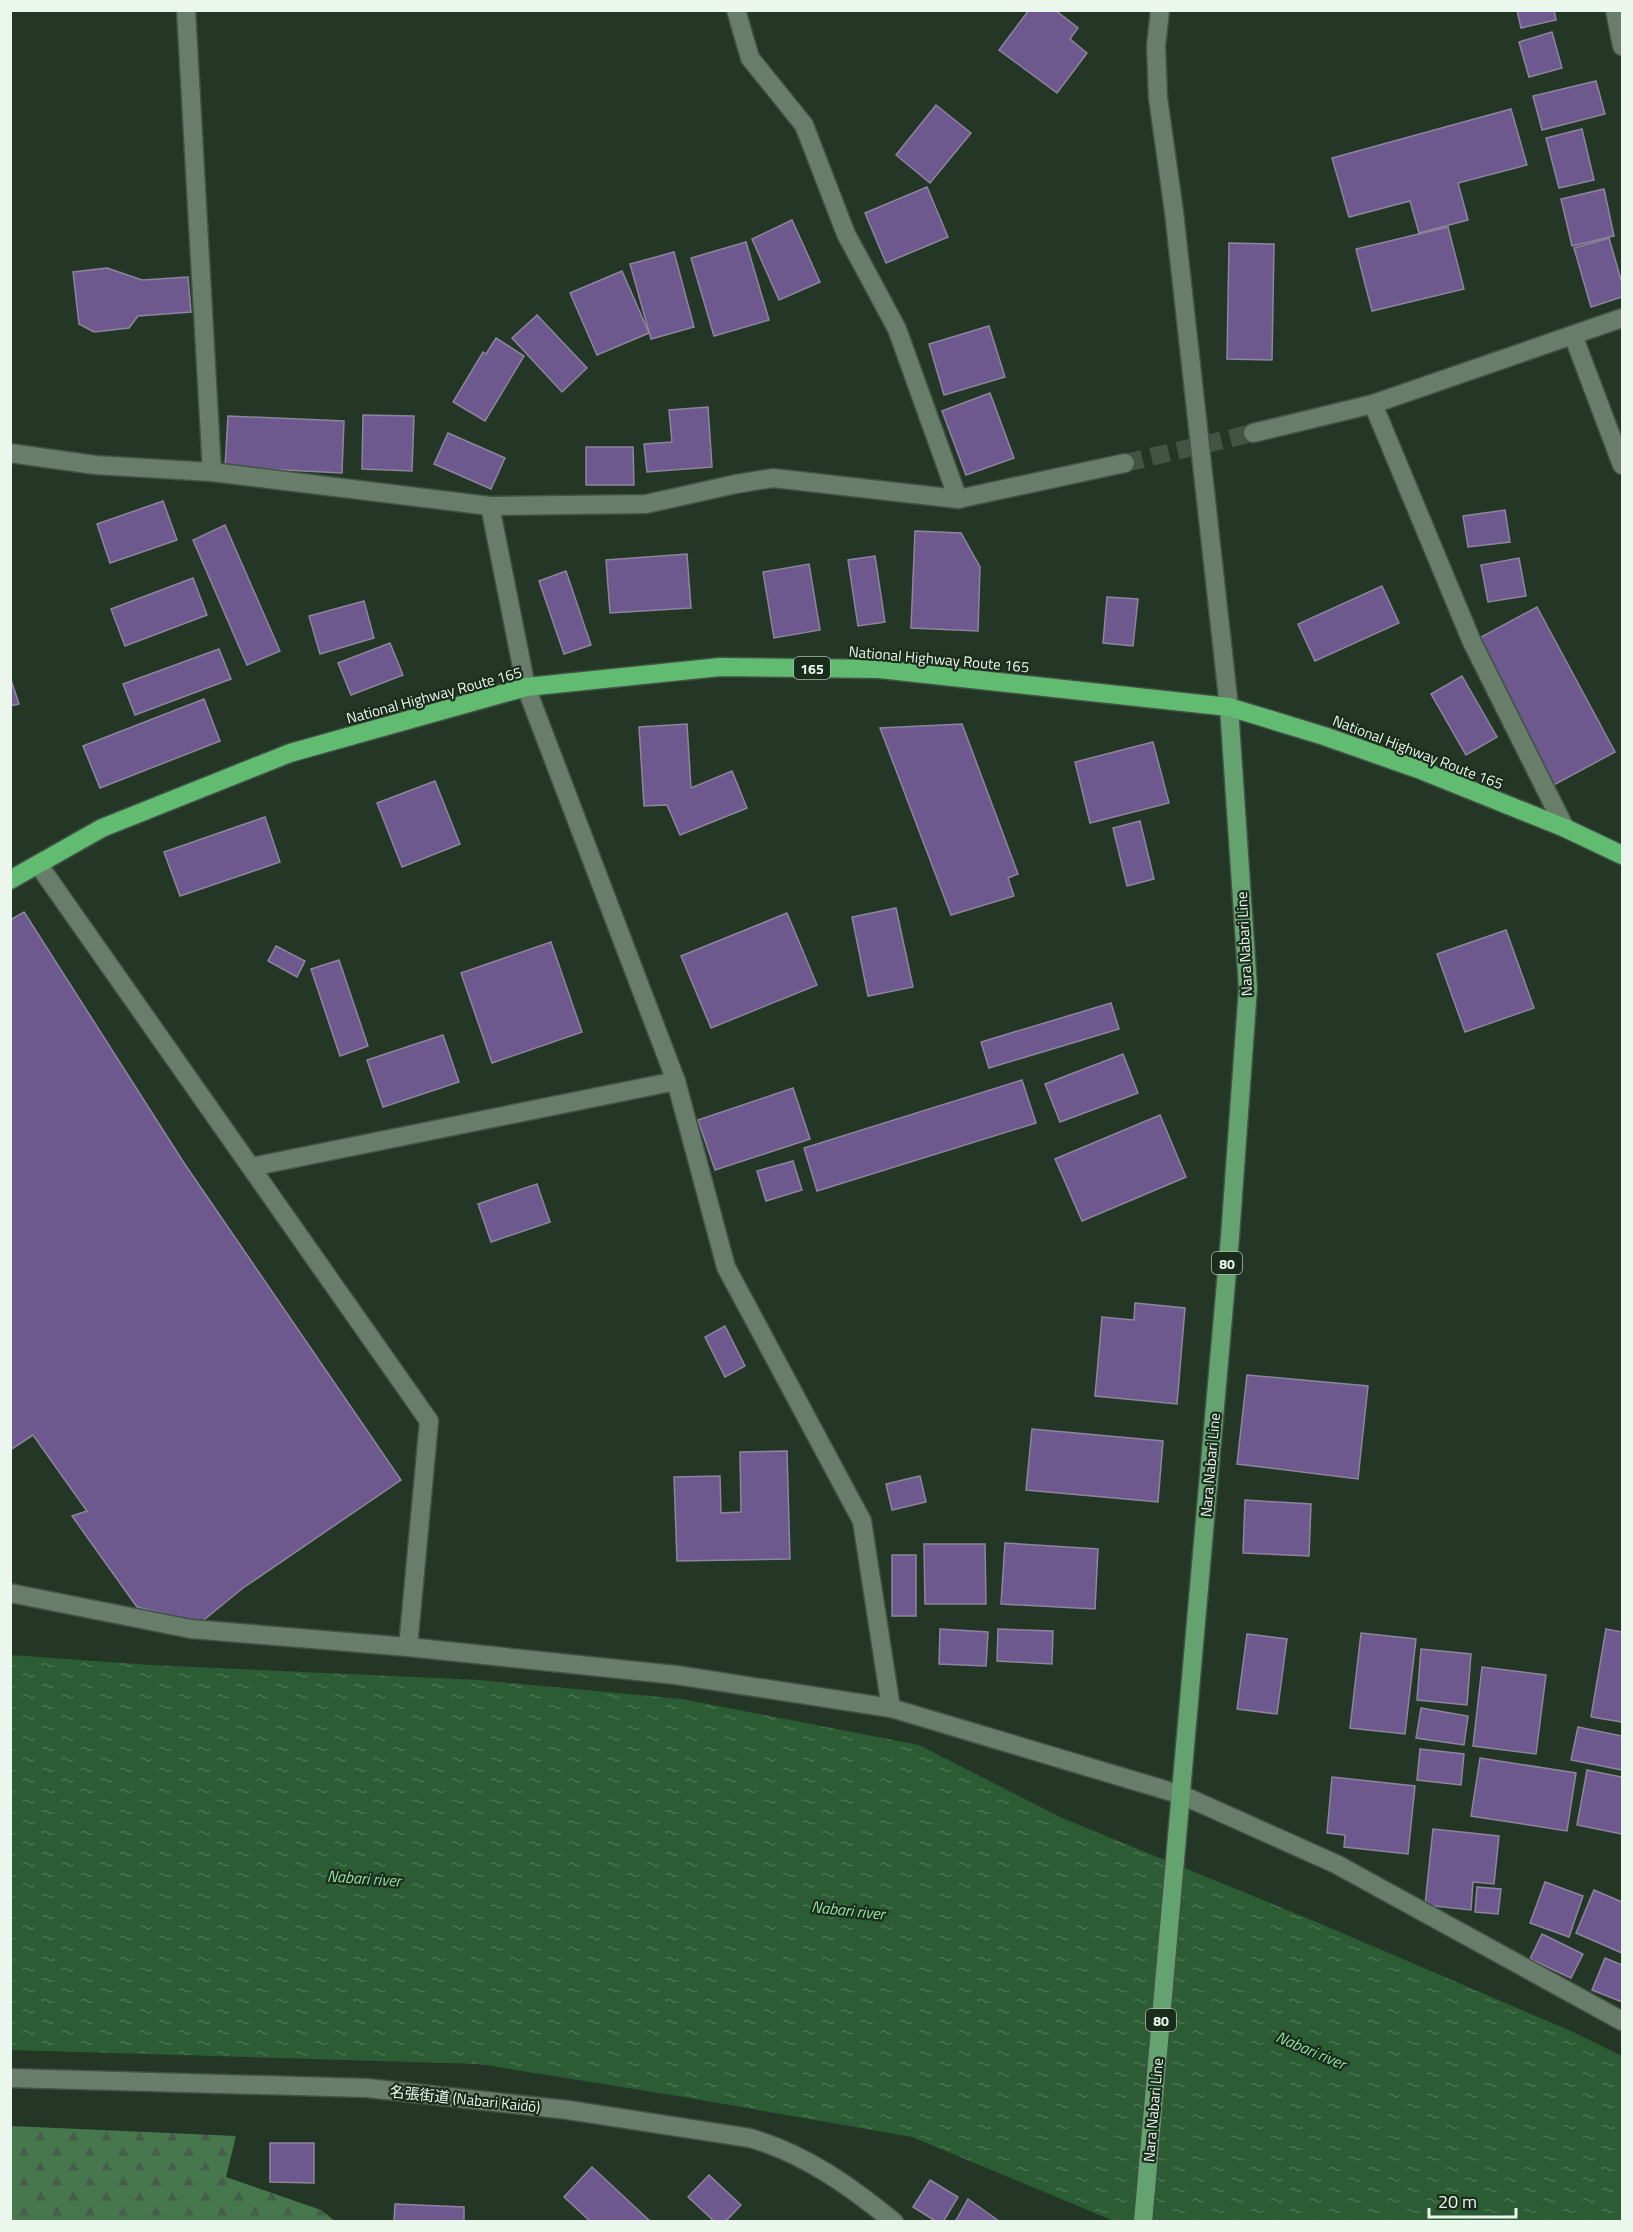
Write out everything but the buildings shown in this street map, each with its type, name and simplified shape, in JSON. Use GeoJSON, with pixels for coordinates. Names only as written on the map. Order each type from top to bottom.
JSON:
{"type":"FeatureCollection","features":[{"type":"Feature","properties":{"kind":"highway","name":"National Highway Route 165"},"geometry":{"type":"LineString","coordinates":[[10,880],[102,828],[290,753],[526,687],[720,667],[879,669],[1228,707],[1324,736],[1418,769],[1565,828],[1623,855]]}},
{"type":"Feature","properties":{"kind":"main road","name":"Nara Nabari Line"},"geometry":{"type":"LineString","coordinates":[[1143,2222],[1230,1237],[1248,988],[1228,707]]}},
{"type":"Feature","properties":{"kind":"street"},"geometry":{"type":"LineString","coordinates":[[186,10],[212,472]]}},
{"type":"Feature","properties":{"kind":"street"},"geometry":{"type":"LineString","coordinates":[[736,10],[750,58],[804,125],[846,234],[897,329],[958,499]]}},
{"type":"Feature","properties":{"kind":"street"},"geometry":{"type":"LineString","coordinates":[[1160,10],[1156,46],[1158,98],[1174,213],[1228,707]]}},
{"type":"Feature","properties":{"kind":"street"},"geometry":{"type":"LineString","coordinates":[[1615,10],[1623,46]]}},
{"type":"Feature","properties":{"kind":"street"},"geometry":{"type":"LineString","coordinates":[[1253,434],[1372,404],[1623,318]]}},
{"type":"Feature","properties":{"kind":"street"},"geometry":{"type":"LineString","coordinates":[[1573,335],[1623,465]]}},
{"type":"Feature","properties":{"kind":"street"},"geometry":{"type":"LineString","coordinates":[[1372,404],[1472,642],[1565,828]]}},
{"type":"Feature","properties":{"kind":"street"},"geometry":{"type":"LineString","coordinates":[[10,453],[95,465],[212,472],[490,506],[646,504],[773,478],[958,499],[1125,463]]}},
{"type":"Feature","properties":{"kind":"street"},"geometry":{"type":"LineString","coordinates":[[490,506],[526,687],[676,1081],[726,1267],[862,1521],[891,1708]]}},
{"type":"Feature","properties":{"kind":"street"},"geometry":{"type":"LineString","coordinates":[[38,864],[429,1421],[408,1647]]}},
{"type":"Feature","properties":{"kind":"street"},"geometry":{"type":"LineString","coordinates":[[251,1167],[676,1081]]}},
{"type":"Feature","properties":{"kind":"street"},"geometry":{"type":"LineString","coordinates":[[10,1593],[191,1629],[408,1647],[676,1675],[891,1708],[1182,1795],[1336,1864],[1623,2021]]}},
{"type":"Feature","properties":{"kind":"street","name":"名張街道 (Nabari Kaidō)"},"geometry":{"type":"LineString","coordinates":[[10,2078],[367,2088],[568,2110],[750,2138],[777,2146],[816,2166],[860,2194],[894,2222]]}},
{"type":"Feature","properties":{"kind":"green space"},"geometry":{"type":"Polygon","coordinates":[[[11,2126],[236,2136],[226,2177],[321,2210],[335,2221],[11,2221],[11,2126]]]}},
{"type":"Feature","properties":{"kind":"water","name":"Nabari river"},"geometry":{"type":"Polygon","coordinates":[[[11,1655],[150,1665],[479,1680],[682,1699],[919,1745],[1062,1818],[1314,1921],[1573,2032],[1622,2056],[1622,2221],[1114,2221],[912,2137],[479,2064],[11,2050],[11,1655]]]}},
{"type":"Feature","properties":{"kind":"tunnel"},"geometry":{"type":"LineString","coordinates":[[1125,463],[1253,433]]}}]}
